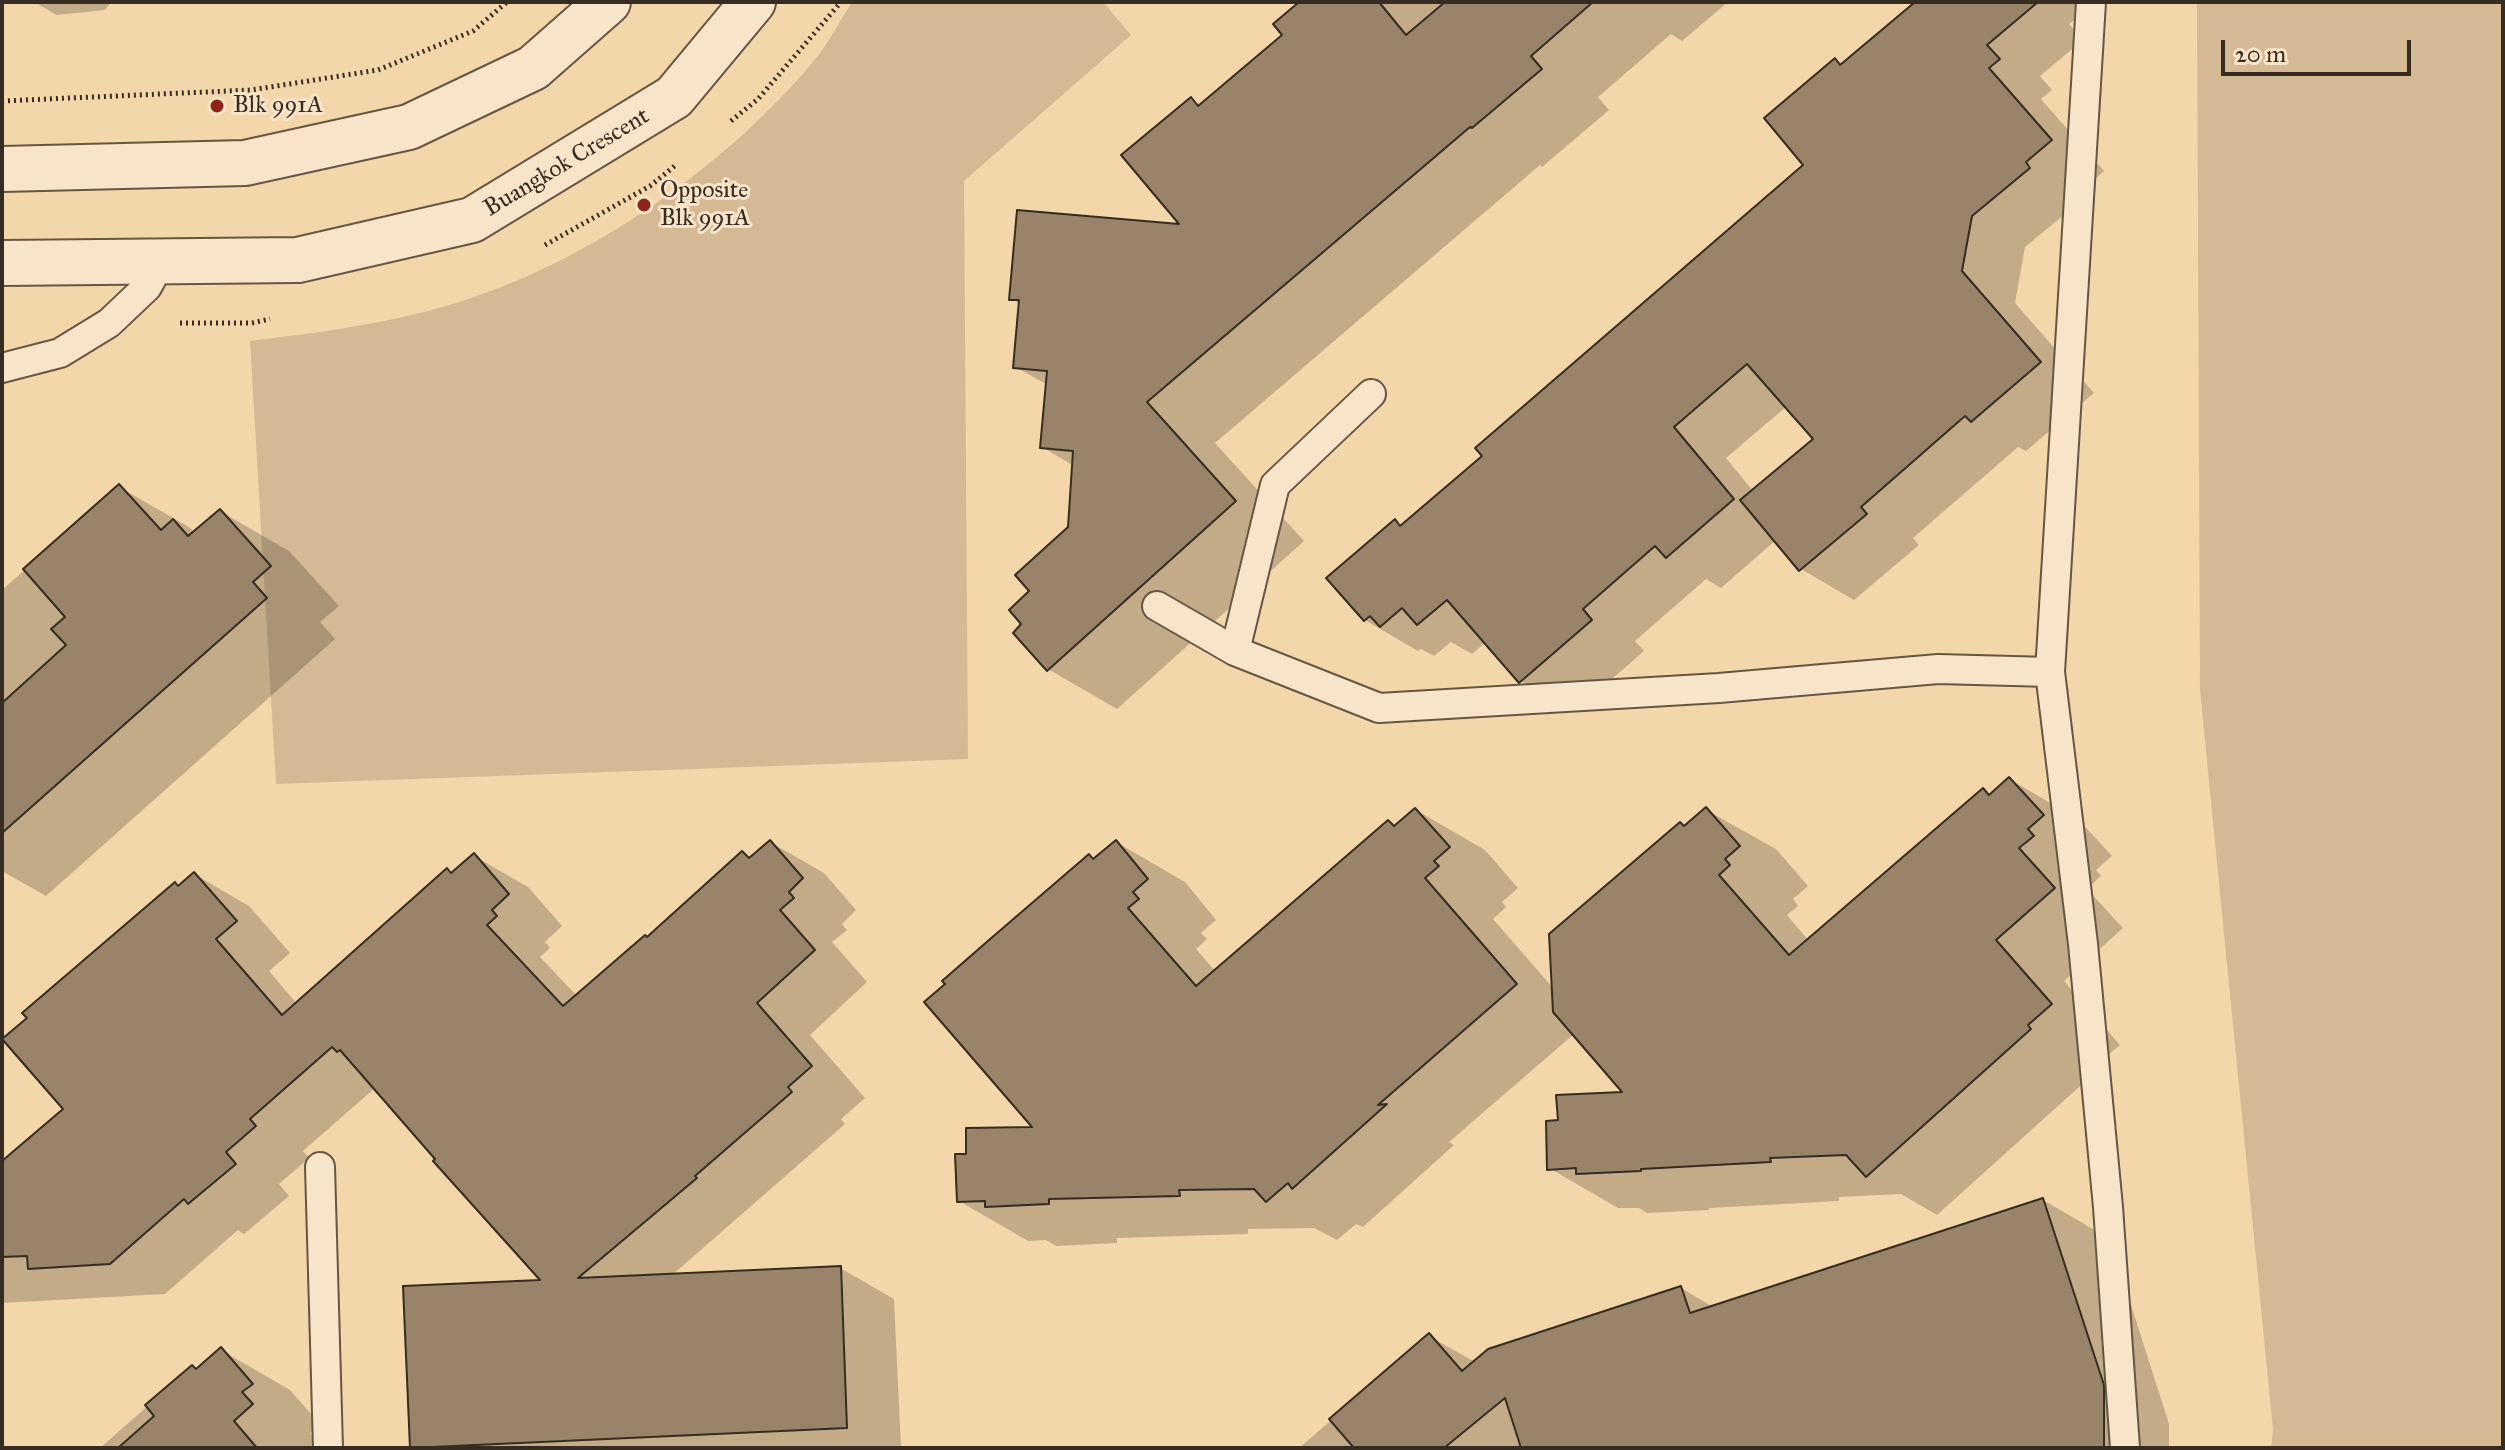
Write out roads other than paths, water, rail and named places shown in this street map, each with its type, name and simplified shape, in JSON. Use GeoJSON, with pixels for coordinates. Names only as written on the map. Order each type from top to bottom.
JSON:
{"type":"FeatureCollection","features":[{"type":"Feature","properties":{"kind":"street"},"geometry":{"type":"LineString","coordinates":[[2,169],[245,163],[409,127],[533,68],[608,2]]}},
{"type":"Feature","properties":{"kind":"street","name":"Buangkok Crescent"},"geometry":{"type":"LineString","coordinates":[[2,263],[298,260],[472,220],[674,97],[753,2]]}},
{"type":"Feature","properties":{"kind":"lane"},"geometry":{"type":"LineString","coordinates":[[2091,2],[2050,672],[2083,944],[2125,1448]]}},
{"type":"Feature","properties":{"kind":"lane"},"geometry":{"type":"LineString","coordinates":[[2,368],[60,353],[109,323],[147,287],[162,260]]}},
{"type":"Feature","properties":{"kind":"lane"},"geometry":{"type":"LineString","coordinates":[[1235,651],[1275,485],[1371,394]]}},
{"type":"Feature","properties":{"kind":"lane"},"geometry":{"type":"LineString","coordinates":[[1157,606],[1235,651],[1379,708],[1719,688],[1938,669],[2050,672]]}},
{"type":"Feature","properties":{"kind":"lane"},"geometry":{"type":"LineString","coordinates":[[320,1167],[328,1448]]}},
{"type":"Feature","properties":{"kind":"place","name":"Blk 991A"},"geometry":{"type":"Point","coordinates":[217,106]}},
{"type":"Feature","properties":{"kind":"place","name":"Opposite Blk 991A"},"geometry":{"type":"Point","coordinates":[644,205]}}]}
